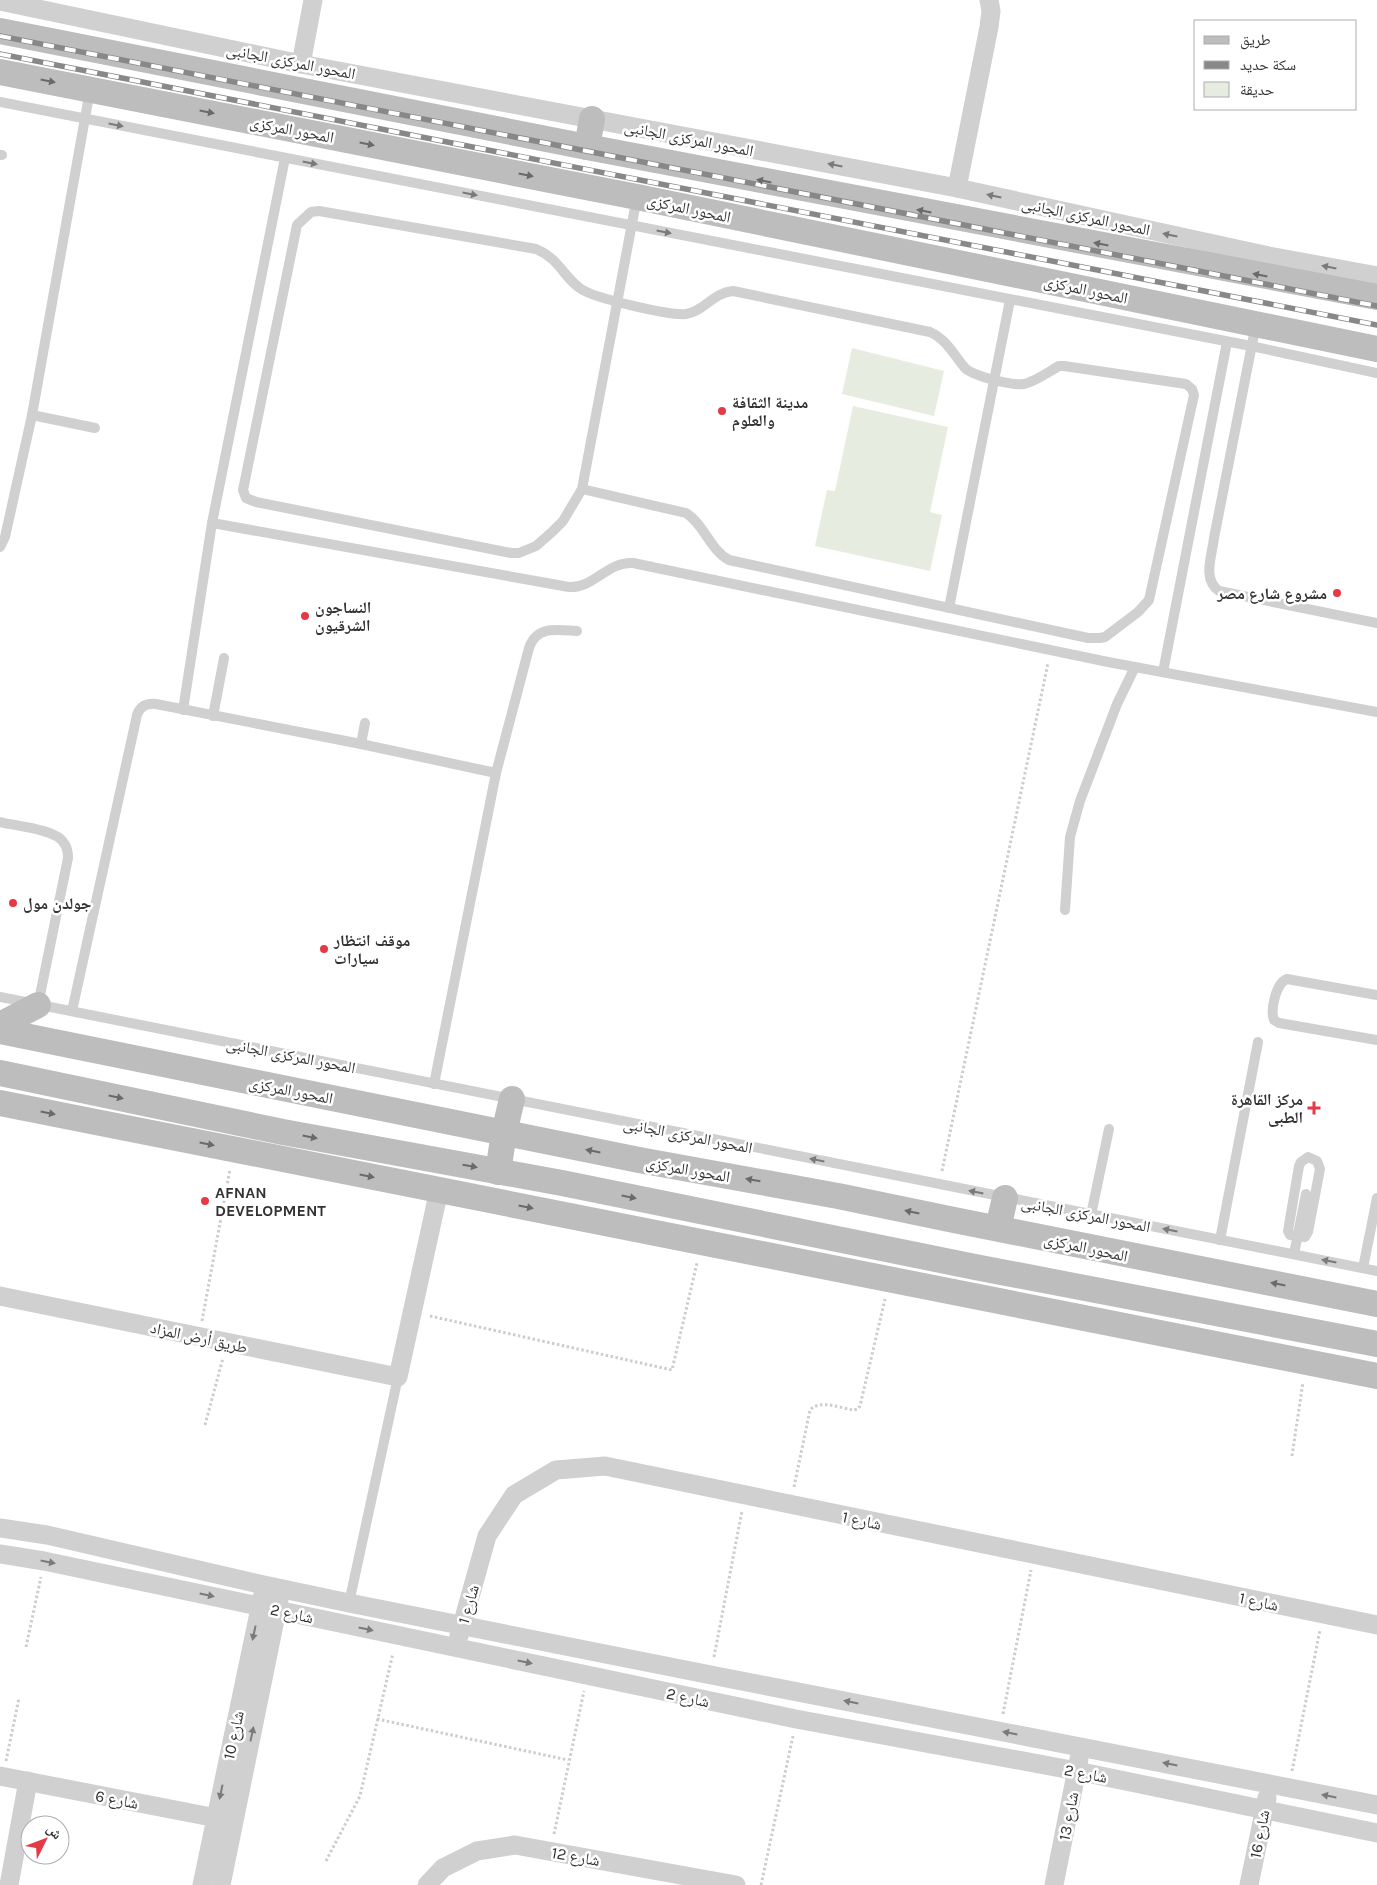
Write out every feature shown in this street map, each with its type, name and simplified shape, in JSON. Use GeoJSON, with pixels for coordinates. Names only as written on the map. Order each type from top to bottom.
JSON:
{"type":"FeatureCollection","features":[{"type":"Feature","properties":{"kind":"main road"},"geometry":{"type":"LineString","coordinates":[[0,31],[587,147],[1377,297]]}},
{"type":"Feature","properties":{"kind":"main road","name":"المحور المركزى"},"geometry":{"type":"LineString","coordinates":[[0,72],[637,197],[1253,335],[1377,349]]}},
{"type":"Feature","properties":{"kind":"main road"},"geometry":{"type":"LineString","coordinates":[[587,147],[592,119]]}},
{"type":"Feature","properties":{"kind":"main road"},"geometry":{"type":"LineString","coordinates":[[0,1024],[38,1005]]}},
{"type":"Feature","properties":{"kind":"main road","name":"المحور المركزى"},"geometry":{"type":"LineString","coordinates":[[0,1032],[638,1160],[838,1196],[1377,1304]]}},
{"type":"Feature","properties":{"kind":"main road"},"geometry":{"type":"LineString","coordinates":[[0,1073],[271,1130],[498,1172],[975,1267],[1377,1344]]}},
{"type":"Feature","properties":{"kind":"main road"},"geometry":{"type":"LineString","coordinates":[[498,1172],[512,1099]]}},
{"type":"Feature","properties":{"kind":"main road"},"geometry":{"type":"LineString","coordinates":[[0,1103],[1377,1376]]}},
{"type":"Feature","properties":{"kind":"main road"},"geometry":{"type":"LineString","coordinates":[[240,1150],[271,1130]]}},
{"type":"Feature","properties":{"kind":"main road"},"geometry":{"type":"LineString","coordinates":[[838,1196],[867,1210],[873,1218],[874,1231],[871,1236],[861,1243]]}},
{"type":"Feature","properties":{"kind":"main road"},"geometry":{"type":"LineString","coordinates":[[998,1228],[1005,1198]]}},
{"type":"Feature","properties":{"kind":"main road"},"geometry":{"type":"LineString","coordinates":[[954,1220],[948,1223],[942,1232],[943,1246],[951,1254],[975,1267]]}},
{"type":"Feature","properties":{"kind":"street"},"geometry":{"type":"LineString","coordinates":[[300,64],[313,0]]}},
{"type":"Feature","properties":{"kind":"street"},"geometry":{"type":"LineString","coordinates":[[957,188],[989,27],[991,11],[989,0]]}},
{"type":"Feature","properties":{"kind":"street","name":"المحور المركزى الجانبى"},"geometry":{"type":"LineString","coordinates":[[0,1],[300,64],[957,188],[1270,256],[1377,276]]}},
{"type":"Feature","properties":{"kind":"street"},"geometry":{"type":"LineString","coordinates":[[398,1377],[439,1190]]}},
{"type":"Feature","properties":{"kind":"street","name":"طريق أرض المزاد"},"geometry":{"type":"LineString","coordinates":[[0,1296],[398,1377]]}},
{"type":"Feature","properties":{"kind":"street","name":"شارع 1"},"geometry":{"type":"LineString","coordinates":[[456,1647],[487,1536],[514,1495],[556,1470],[605,1466],[1377,1625]]}},
{"type":"Feature","properties":{"kind":"street","name":"شارع 2"},"geometry":{"type":"LineString","coordinates":[[0,1528],[47,1535],[273,1587],[1377,1805]]}},
{"type":"Feature","properties":{"kind":"street","name":"شارع 2"},"geometry":{"type":"LineString","coordinates":[[0,1554],[44,1561],[796,1719],[1077,1771],[1377,1833]]}},
{"type":"Feature","properties":{"kind":"street","name":"شارع 10"},"geometry":{"type":"LineString","coordinates":[[221,1885],[225,1820],[273,1587]]}},
{"type":"Feature","properties":{"kind":"street","name":"شارع 13"},"geometry":{"type":"LineString","coordinates":[[1054,1885],[1082,1747]]}},
{"type":"Feature","properties":{"kind":"street","name":"شارع 6"},"geometry":{"type":"LineString","coordinates":[[1,1776],[225,1820]]}},
{"type":"Feature","properties":{"kind":"street"},"geometry":{"type":"LineString","coordinates":[[9,1885],[28,1781]]}},
{"type":"Feature","properties":{"kind":"street","name":"شارع 16"},"geometry":{"type":"LineString","coordinates":[[1250,1885],[1269,1784]]}},
{"type":"Feature","properties":{"kind":"street","name":"شارع 10"},"geometry":{"type":"LineString","coordinates":[[202,1885],[225,1820]]}},
{"type":"Feature","properties":{"kind":"street","name":"شارع 12"},"geometry":{"type":"LineString","coordinates":[[427,1885],[443,1868],[477,1851],[515,1845],[736,1885]]}},
{"type":"Feature","properties":{"kind":"lane"},"geometry":{"type":"LineString","coordinates":[[0,547],[5,537],[32,415],[90,89]]}},
{"type":"Feature","properties":{"kind":"lane"},"geometry":{"type":"LineString","coordinates":[[0,102],[1227,342],[1253,335],[1377,373]]}},
{"type":"Feature","properties":{"kind":"lane"},"geometry":{"type":"LineString","coordinates":[[183,710],[212,523],[285,158]]}},
{"type":"Feature","properties":{"kind":"lane"},"geometry":{"type":"LineString","coordinates":[[582,489],[686,513],[693,518],[720,554],[729,560],[1094,638],[1106,637],[1150,600],[1194,395],[1192,389],[1186,384],[1064,366],[1059,366],[1027,383],[1015,384],[974,374],[967,370],[940,338],[930,332],[740,292],[733,291],[720,294],[699,309],[686,314],[617,302],[601,299],[579,288],[554,260],[546,253],[536,249],[330,212],[311,212],[297,225],[243,490],[246,498],[256,502],[510,553],[520,552],[536,546],[563,521],[582,489],[617,302],[631,226],[637,197]]}},
{"type":"Feature","properties":{"kind":"lane"},"geometry":{"type":"LineString","coordinates":[[949,608],[1010,300]]}},
{"type":"Feature","properties":{"kind":"lane"},"geometry":{"type":"LineString","coordinates":[[1253,335],[1210,566],[1209,577],[1211,583],[1219,591],[1377,623]]}},
{"type":"Feature","properties":{"kind":"lane"},"geometry":{"type":"LineString","coordinates":[[1163,672],[1227,342]]}},
{"type":"Feature","properties":{"kind":"lane"},"geometry":{"type":"LineString","coordinates":[[32,415],[95,428]]}},
{"type":"Feature","properties":{"kind":"lane"},"geometry":{"type":"LineString","coordinates":[[212,523],[575,588],[587,584],[622,564],[633,563],[1135,667],[1377,712]]}},
{"type":"Feature","properties":{"kind":"lane"},"geometry":{"type":"LineString","coordinates":[[434,1084],[496,773],[530,642],[538,633],[545,630],[577,631]]}},
{"type":"Feature","properties":{"kind":"lane"},"geometry":{"type":"LineString","coordinates":[[213,716],[224,658]]}},
{"type":"Feature","properties":{"kind":"lane"},"geometry":{"type":"LineString","coordinates":[[1065,910],[1070,837],[1080,801],[1117,704],[1135,667]]}},
{"type":"Feature","properties":{"kind":"lane"},"geometry":{"type":"LineString","coordinates":[[72,1011],[137,715],[142,707],[151,704],[361,744],[496,773]]}},
{"type":"Feature","properties":{"kind":"lane"},"geometry":{"type":"LineString","coordinates":[[361,744],[365,722]]}},
{"type":"Feature","properties":{"kind":"lane"},"geometry":{"type":"LineString","coordinates":[[0,822],[56,835],[65,843],[68,850],[68,858],[38,1005]]}},
{"type":"Feature","properties":{"kind":"lane"},"geometry":{"type":"LineString","coordinates":[[1377,995],[1287,979],[1277,989],[1273,1014],[1274,1020],[1280,1023],[1377,1040]]}},
{"type":"Feature","properties":{"kind":"lane","name":"المحور المركزى الجانبى"},"geometry":{"type":"LineString","coordinates":[[0,997],[1377,1271]]}},
{"type":"Feature","properties":{"kind":"lane"},"geometry":{"type":"LineString","coordinates":[[1220,1240],[1258,1042]]}},
{"type":"Feature","properties":{"kind":"lane"},"geometry":{"type":"LineString","coordinates":[[1091,1215],[1109,1129]]}},
{"type":"Feature","properties":{"kind":"lane"},"geometry":{"type":"LineString","coordinates":[[1313,1158],[1317,1161],[1320,1169],[1308,1232],[1305,1237],[1297,1237],[1290,1235],[1288,1231],[1299,1166],[1304,1159],[1313,1158]]}},
{"type":"Feature","properties":{"kind":"lane"},"geometry":{"type":"LineString","coordinates":[[1294,1254],[1306,1194]]}},
{"type":"Feature","properties":{"kind":"lane"},"geometry":{"type":"LineString","coordinates":[[1363,1268],[1377,1198]]}},
{"type":"Feature","properties":{"kind":"lane"},"geometry":{"type":"LineString","coordinates":[[349,1602],[398,1377]]}},
{"type":"Feature","properties":{"kind":"path"},"geometry":{"type":"LineString","coordinates":[[939,1184],[1051,650]]}},
{"type":"Feature","properties":{"kind":"path"},"geometry":{"type":"LineString","coordinates":[[199,1337],[240,1150]]}},
{"type":"Feature","properties":{"kind":"path"},"geometry":{"type":"LineString","coordinates":[[412,1312],[672,1370],[702,1242]]}},
{"type":"Feature","properties":{"kind":"path"},"geometry":{"type":"LineString","coordinates":[[790,1505],[810,1410],[814,1405],[821,1404],[853,1410],[858,1409],[860,1406],[889,1279]]}},
{"type":"Feature","properties":{"kind":"path"},"geometry":{"type":"LineString","coordinates":[[205,1425],[227,1342]]}},
{"type":"Feature","properties":{"kind":"path"},"geometry":{"type":"LineString","coordinates":[[1292,1456],[1306,1361]]}},
{"type":"Feature","properties":{"kind":"path"},"geometry":{"type":"LineString","coordinates":[[711,1675],[745,1496]]}},
{"type":"Feature","properties":{"kind":"path"},"geometry":{"type":"LineString","coordinates":[[1000,1731],[1034,1555]]}},
{"type":"Feature","properties":{"kind":"path"},"geometry":{"type":"LineString","coordinates":[[26,1647],[44,1561]]}},
{"type":"Feature","properties":{"kind":"path"},"geometry":{"type":"LineString","coordinates":[[1289,1788],[1323,1614]]}},
{"type":"Feature","properties":{"kind":"path"},"geometry":{"type":"LineString","coordinates":[[326,1861],[360,1796],[397,1635]]}},
{"type":"Feature","properties":{"kind":"path"},"geometry":{"type":"LineString","coordinates":[[550,1852],[568,1760],[588,1676]]}},
{"type":"Feature","properties":{"kind":"path"},"geometry":{"type":"LineString","coordinates":[[1,1776],[19,1698]]}},
{"type":"Feature","properties":{"kind":"path"},"geometry":{"type":"LineString","coordinates":[[762,1885],[796,1719]]}},
{"type":"Feature","properties":{"kind":"path"},"geometry":{"type":"LineString","coordinates":[[377,1720],[568,1760]]}},
{"type":"Feature","properties":{"kind":"green space"},"geometry":{"type":"Polygon","coordinates":[[[852,348],[944,371],[934,416],[842,394],[852,348]]]}},
{"type":"Feature","properties":{"kind":"green space"},"geometry":{"type":"Polygon","coordinates":[[[853,406],[948,427],[930,512],[942,515],[930,571],[815,546],[827,490],[835,491],[853,406]]]}},
{"type":"Feature","properties":{"kind":"railway"},"geometry":{"type":"LineString","coordinates":[[0,36],[1377,306]]}},
{"type":"Feature","properties":{"kind":"railway"},"geometry":{"type":"LineString","coordinates":[[0,54],[1377,325]]}},
{"type":"Feature","properties":{"kind":"place","name":"مدينة الثقافة والعلوم"},"geometry":{"type":"Point","coordinates":[722,411]}},
{"type":"Feature","properties":{"kind":"place","name":"مشروع شارع مصر"},"geometry":{"type":"Point","coordinates":[1337,593]}},
{"type":"Feature","properties":{"kind":"place","name":"النساجون الشرقيون"},"geometry":{"type":"Point","coordinates":[305,616]}},
{"type":"Feature","properties":{"kind":"place","name":"جولدن مول"},"geometry":{"type":"Point","coordinates":[13,903]}},
{"type":"Feature","properties":{"kind":"place","name":"موقف انتظار سيارات"},"geometry":{"type":"Point","coordinates":[324,949]}},
{"type":"Feature","properties":{"kind":"place","name":"مركز القاهرة الطبى"},"geometry":{"type":"Point","coordinates":[1314,1108]}},
{"type":"Feature","properties":{"kind":"place","name":"AFNAN DEVELOPMENT"},"geometry":{"type":"Point","coordinates":[205,1201]}}]}
